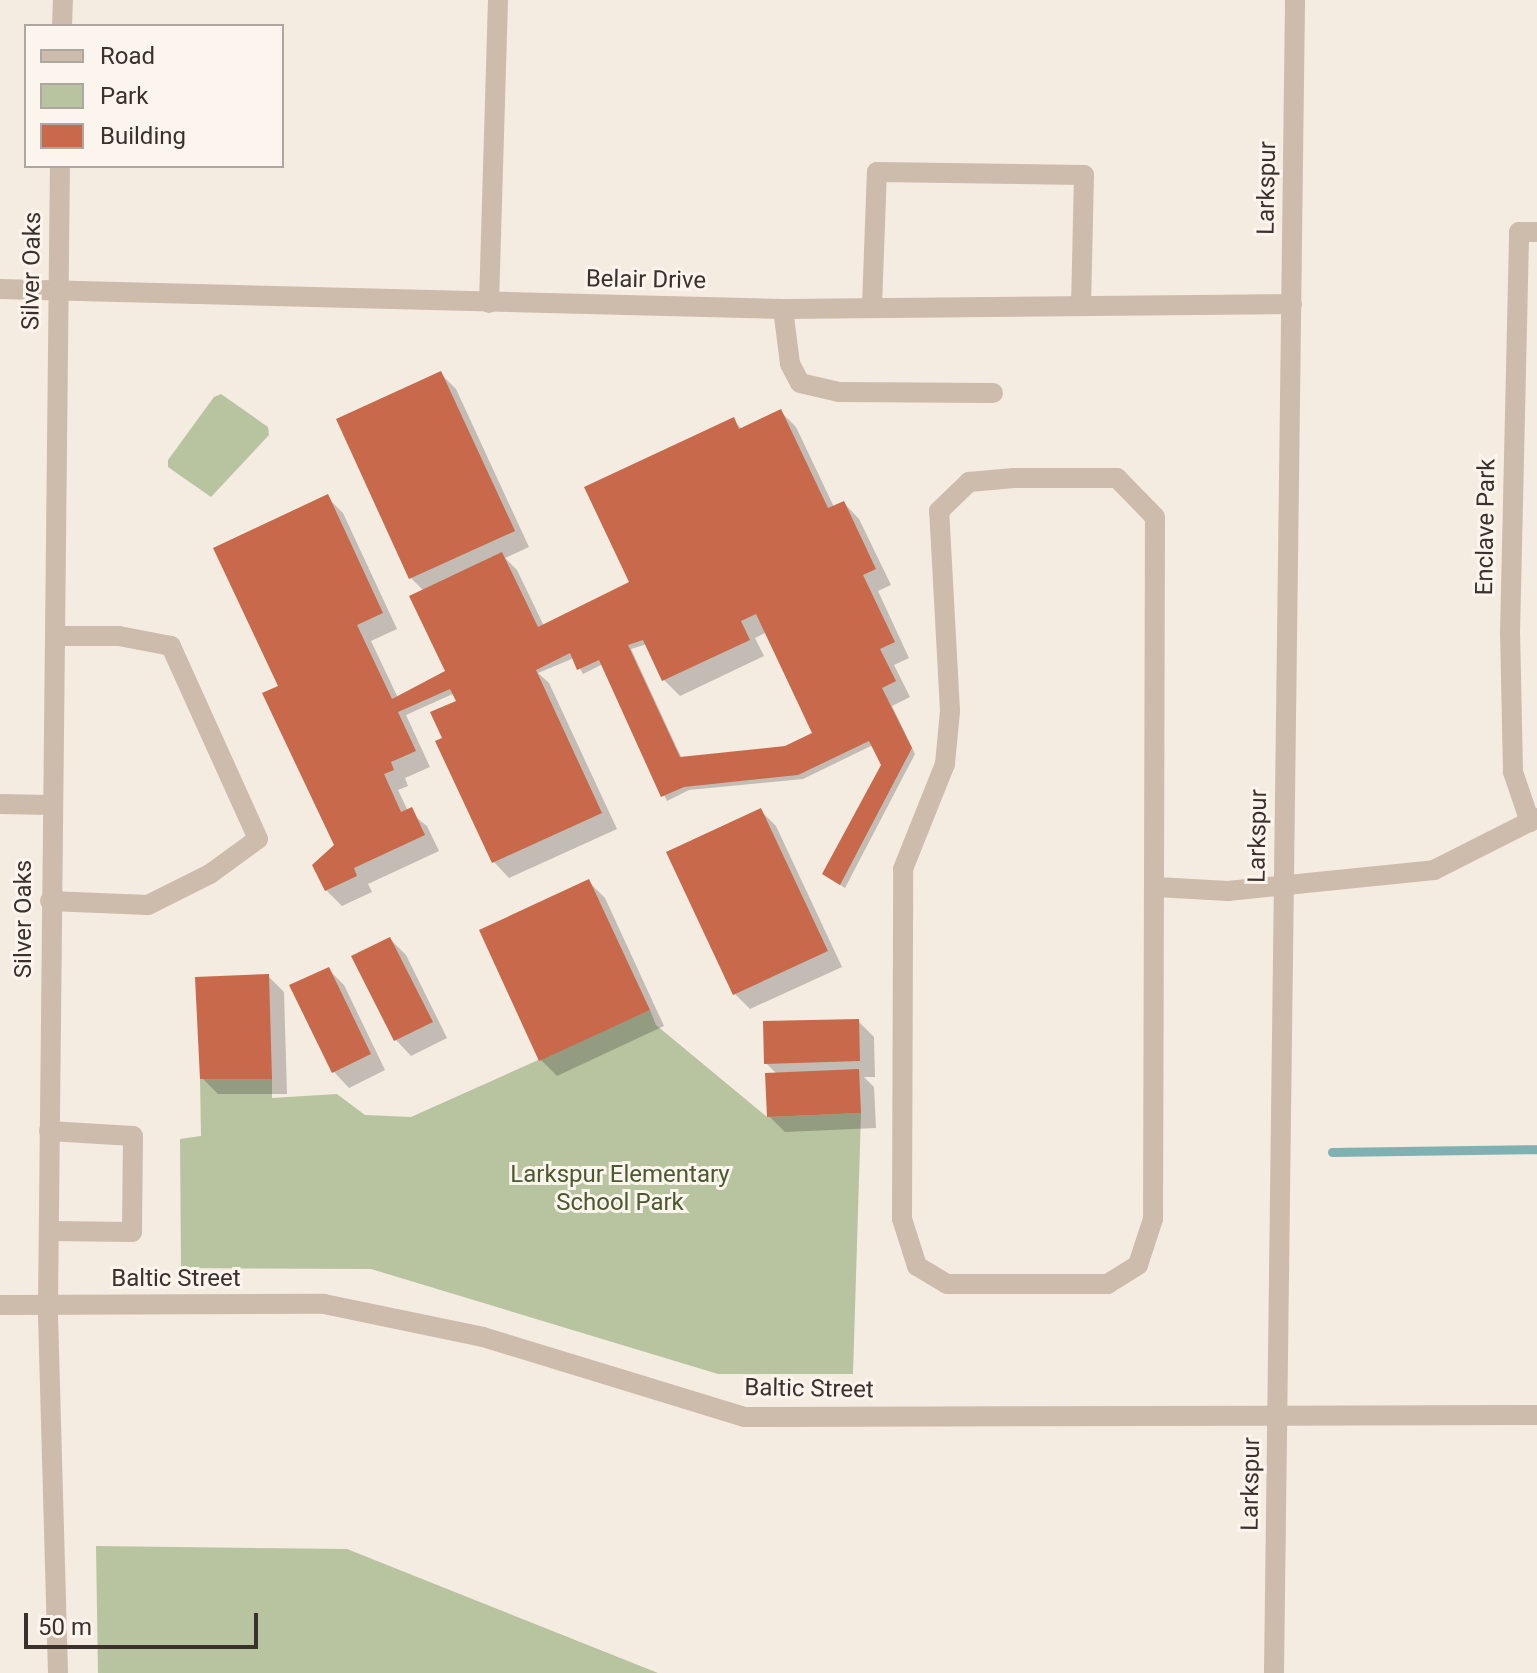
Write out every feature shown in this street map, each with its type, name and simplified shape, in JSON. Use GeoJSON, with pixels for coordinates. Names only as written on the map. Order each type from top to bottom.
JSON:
{"type":"FeatureCollection","features":[{"type":"Feature","properties":{"kind":"street"},"geometry":{"type":"LineString","coordinates":[[62,24],[63,0]]}},
{"type":"Feature","properties":{"kind":"street"},"geometry":{"type":"LineString","coordinates":[[489,303],[498,0]]}},
{"type":"Feature","properties":{"kind":"street","name":"Larkspur"},"geometry":{"type":"LineString","coordinates":[[1274,1673],[1295,0]]}},
{"type":"Feature","properties":{"kind":"street","name":"Silver Oaks"},"geometry":{"type":"LineString","coordinates":[[58,1673],[48,1306],[50,805],[56,636],[60,168]]}},
{"type":"Feature","properties":{"kind":"street"},"geometry":{"type":"LineString","coordinates":[[872,306],[877,172],[1084,175],[1081,306]]}},
{"type":"Feature","properties":{"kind":"street","name":"Enclave Park"},"geometry":{"type":"LineString","coordinates":[[1528,232],[1510,634],[1513,772],[1534,820]]}},
{"type":"Feature","properties":{"kind":"street","name":"Belair Drive"},"geometry":{"type":"LineString","coordinates":[[0,289],[783,309],[1292,304]]}},
{"type":"Feature","properties":{"kind":"street"},"geometry":{"type":"LineString","coordinates":[[783,309],[790,364],[800,383],[839,392],[993,393]]}},
{"type":"Feature","properties":{"kind":"street"},"geometry":{"type":"LineString","coordinates":[[1117,478],[1155,517],[1156,887],[1153,1219],[1138,1265],[1108,1284],[947,1284],[917,1266],[902,1219],[903,869],[945,764],[950,711],[939,511],[969,482],[1117,478]]}},
{"type":"Feature","properties":{"kind":"street"},"geometry":{"type":"LineString","coordinates":[[50,901],[148,905],[210,874],[258,839],[171,646],[119,636],[56,636]]}},
{"type":"Feature","properties":{"kind":"street"},"geometry":{"type":"LineString","coordinates":[[0,804],[50,805]]}},
{"type":"Feature","properties":{"kind":"street"},"geometry":{"type":"LineString","coordinates":[[1156,887],[1228,891],[1434,870],[1534,820]]}},
{"type":"Feature","properties":{"kind":"street"},"geometry":{"type":"LineString","coordinates":[[49,1131],[133,1136],[132,1232],[50,1231]]}},
{"type":"Feature","properties":{"kind":"street","name":"Baltic Street"},"geometry":{"type":"LineString","coordinates":[[0,1305],[324,1304],[375,1312],[483,1337],[744,1417],[1537,1415]]}},
{"type":"Feature","properties":{"kind":"green space"},"geometry":{"type":"Polygon","coordinates":[[[221,394],[268,427],[269,435],[211,497],[168,467],[168,460],[214,397],[221,394]]]}},
{"type":"Feature","properties":{"kind":"green space","name":"Larkspur Elementary School Park"},"geometry":{"type":"Polygon","coordinates":[[[650,1010],[656,1025],[767,1117],[861,1113],[853,1374],[718,1374],[371,1269],[181,1268],[180,1139],[201,1136],[200,1079],[272,1079],[272,1098],[337,1094],[365,1115],[411,1117],[650,1010]]]}},
{"type":"Feature","properties":{"kind":"green space"},"geometry":{"type":"Polygon","coordinates":[[[96,1546],[347,1549],[658,1673],[98,1673],[96,1546]]]}},
{"type":"Feature","properties":{"kind":"building"},"geometry":{"type":"Polygon","coordinates":[[[441,371],[515,531],[409,579],[336,419],[441,371]]]}},
{"type":"Feature","properties":{"kind":"building"},"geometry":{"type":"Polygon","coordinates":[[[781,409],[828,508],[844,501],[876,569],[863,575],[895,642],[880,649],[896,681],[882,688],[912,748],[840,885],[822,874],[881,765],[869,741],[798,775],[684,787],[661,797],[599,660],[577,670],[570,653],[536,670],[602,813],[492,863],[435,741],[442,738],[430,712],[456,701],[450,689],[398,712],[416,751],[391,762],[394,770],[384,774],[401,812],[412,807],[425,835],[354,868],[357,876],[325,891],[312,865],[334,845],[262,693],[278,686],[213,548],[328,494],[383,613],[357,625],[392,699],[445,671],[409,596],[502,552],[538,627],[629,582],[584,487],[734,417],[739,429],[781,409]],[[756,614],[741,621],[750,640],[662,681],[643,640],[628,645],[680,757],[785,746],[812,733],[756,614]]]}},
{"type":"Feature","properties":{"kind":"building"},"geometry":{"type":"Polygon","coordinates":[[[761,808],[828,951],[733,995],[666,852],[761,808]]]}},
{"type":"Feature","properties":{"kind":"building"},"geometry":{"type":"Polygon","coordinates":[[[589,879],[650,1010],[539,1061],[479,930],[589,879]]]}},
{"type":"Feature","properties":{"kind":"building"},"geometry":{"type":"Polygon","coordinates":[[[390,937],[433,1022],[394,1041],[351,956],[390,937]]]}},
{"type":"Feature","properties":{"kind":"building"},"geometry":{"type":"Polygon","coordinates":[[[329,967],[371,1054],[332,1073],[289,985],[329,967]]]}},
{"type":"Feature","properties":{"kind":"building"},"geometry":{"type":"Polygon","coordinates":[[[269,974],[272,1079],[200,1079],[195,977],[269,974]]]}},
{"type":"Feature","properties":{"kind":"building"},"geometry":{"type":"Polygon","coordinates":[[[859,1019],[860,1061],[764,1064],[763,1021],[859,1019]]]}},
{"type":"Feature","properties":{"kind":"building"},"geometry":{"type":"Polygon","coordinates":[[[859,1069],[861,1113],[767,1117],[765,1073],[859,1069]]]}},
{"type":"Feature","properties":{"kind":"waterway"},"geometry":{"type":"LineString","coordinates":[[1332,1152],[1537,1149]]}}]}
